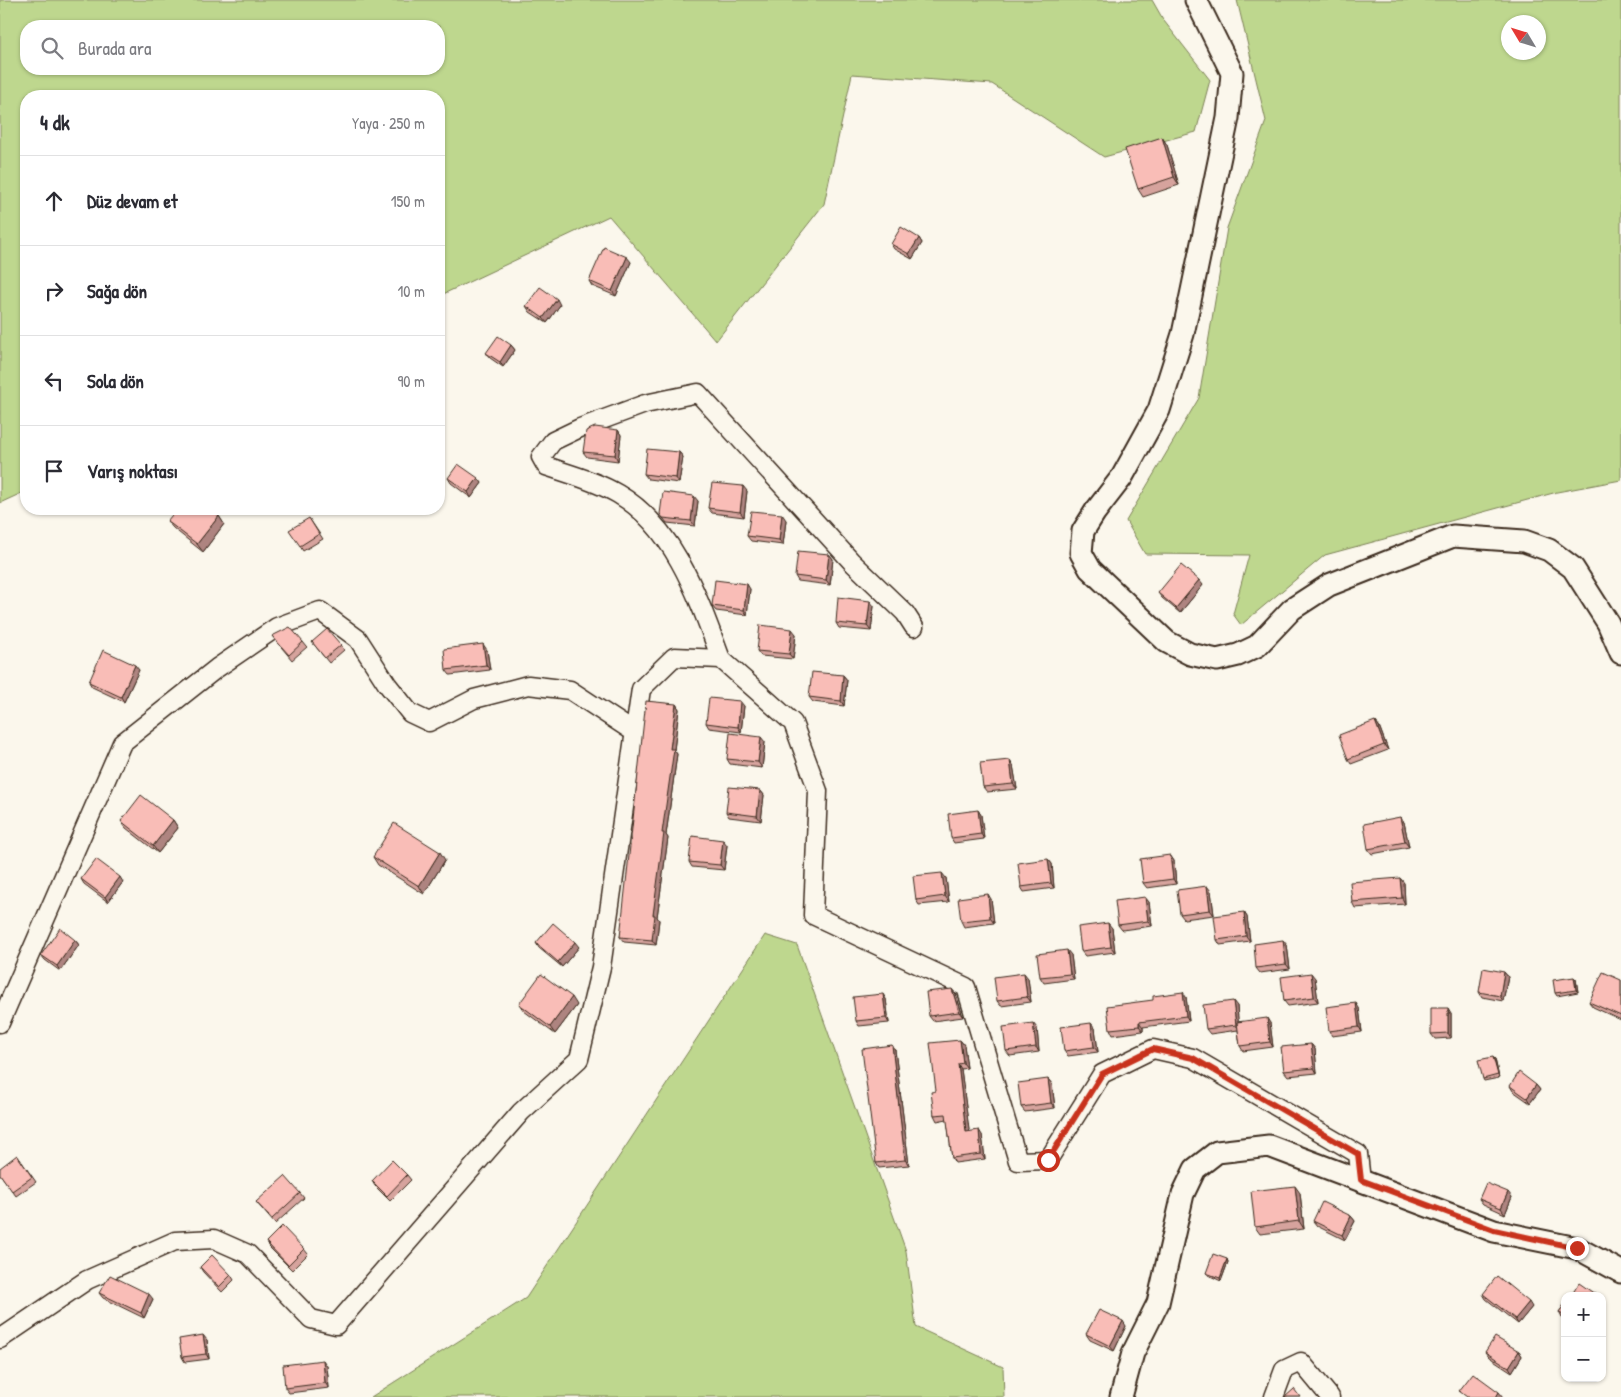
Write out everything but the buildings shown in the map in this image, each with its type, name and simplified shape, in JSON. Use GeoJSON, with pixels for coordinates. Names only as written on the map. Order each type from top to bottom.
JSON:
{"type":"FeatureCollection","features":[{"type":"Feature","properties":{"kind":"street"},"geometry":{"type":"LineString","coordinates":[[1196,0],[1232,73],[1228,118],[1183,334],[1159,410],[1122,477],[1083,531],[1081,553],[1090,568],[1167,642],[1190,654],[1217,660],[1238,655],[1257,646],[1292,609],[1329,585],[1427,546],[1454,536],[1524,541],[1548,550],[1573,568],[1608,623],[1621,653]]}},
{"type":"Feature","properties":{"kind":"street"},"geometry":{"type":"LineString","coordinates":[[914,627],[905,613],[852,562],[698,393],[645,404],[553,441],[541,457],[546,466],[617,493],[649,517],[680,562],[720,659],[793,723],[818,791],[813,915],[966,987],[1018,1161],[1048,1160],[1102,1074],[1153,1049],[1193,1058],[1358,1154],[1361,1180]]}},
{"type":"Feature","properties":{"kind":"street"},"geometry":{"type":"LineString","coordinates":[[0,1022],[122,743],[216,668],[277,627],[320,611],[358,639],[387,684],[410,713],[429,722],[474,699],[528,685],[570,690],[634,732]]}},
{"type":"Feature","properties":{"kind":"street"},"geometry":{"type":"LineString","coordinates":[[0,1339],[87,1280],[175,1241],[214,1239],[248,1254],[311,1319],[336,1325],[521,1112],[579,1059],[601,967],[641,689],[674,657],[720,659]]}},
{"type":"Feature","properties":{"kind":"street"},"geometry":{"type":"LineString","coordinates":[[1121,1397],[1133,1353],[1158,1303],[1183,1194],[1195,1169],[1217,1152],[1268,1146],[1494,1230],[1577,1248],[1621,1272]]}},
{"type":"Feature","properties":{"kind":"street"},"geometry":{"type":"LineString","coordinates":[[1274,1397],[1284,1370],[1301,1362],[1330,1397]]}},
{"type":"Feature","properties":{"kind":"green space"},"geometry":{"type":"Polygon","coordinates":[[[0,0],[1152,0],[1164,21],[1210,80],[1196,132],[1104,157],[992,84],[852,74],[824,204],[716,341],[609,216],[445,293],[445,90],[20,90],[20,494],[0,503],[0,0]]]}},
{"type":"Feature","properties":{"kind":"green space"},"geometry":{"type":"Polygon","coordinates":[[[1237,0],[1621,0],[1621,480],[1557,492],[1325,555],[1241,625],[1233,614],[1249,555],[1145,554],[1126,521],[1199,398],[1227,228],[1266,121],[1237,0]]]}},
{"type":"Feature","properties":{"kind":"green space"},"geometry":{"type":"Polygon","coordinates":[[[765,935],[797,945],[906,1251],[916,1327],[1003,1367],[1004,1397],[371,1397],[526,1298],[765,935]]]}},
{"type":"Feature","properties":{"kind":"route"},"geometry":{"type":"LineString","coordinates":[[1048,1160],[1102,1074],[1153,1049],[1193,1058],[1287,1115],[1358,1154],[1361,1180],[1494,1230],[1577,1248]]}}]}
